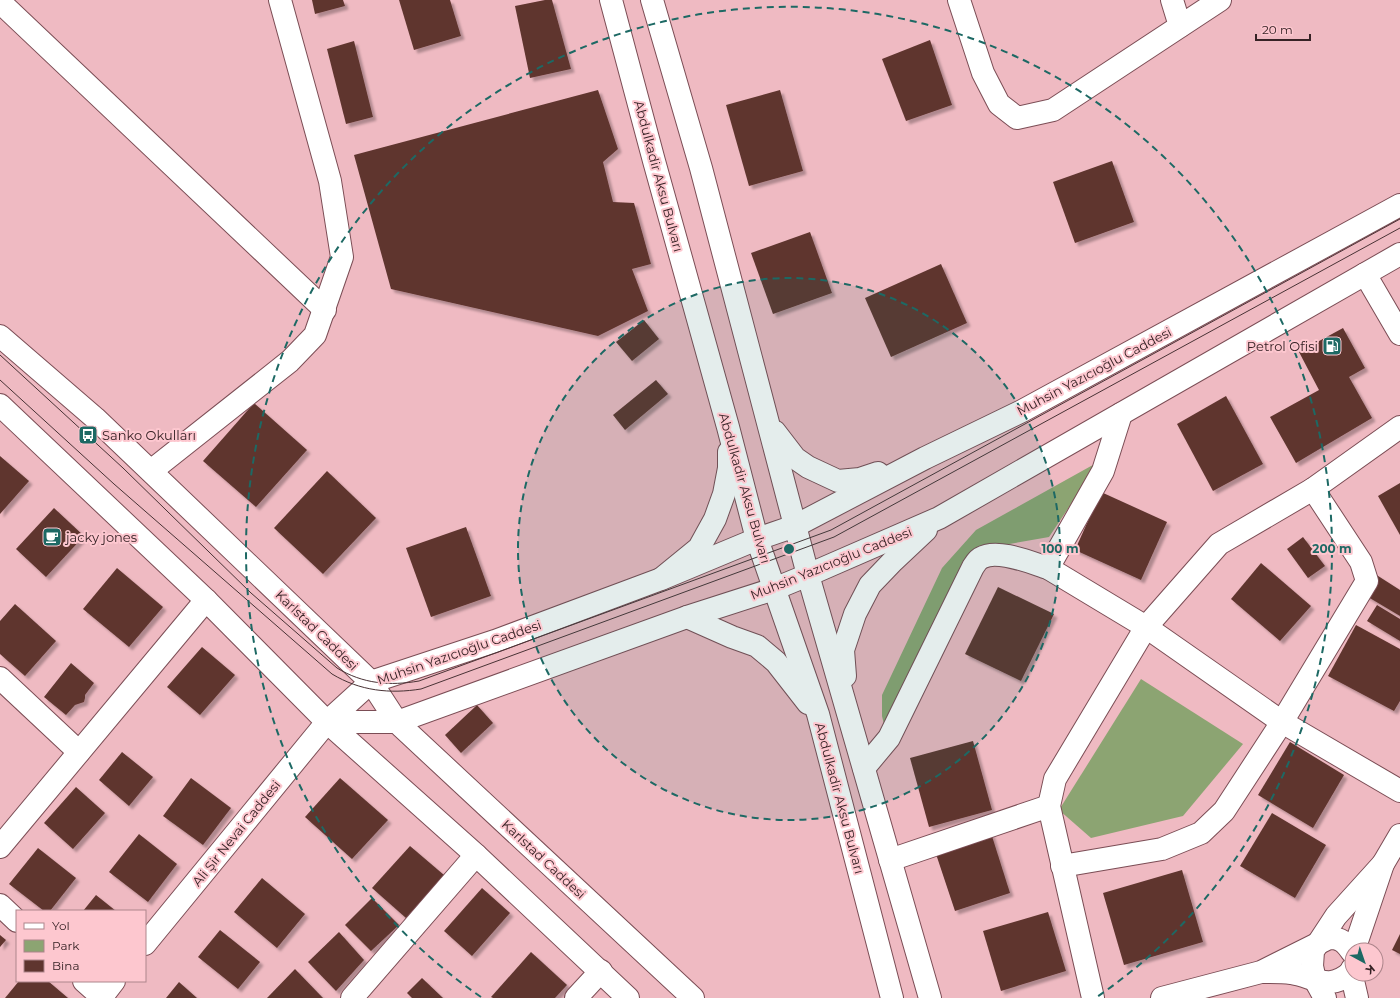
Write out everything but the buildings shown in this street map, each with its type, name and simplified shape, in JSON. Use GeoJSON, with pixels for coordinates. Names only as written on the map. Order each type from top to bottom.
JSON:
{"type":"FeatureCollection","features":[{"type":"Feature","properties":{"kind":"street"},"geometry":{"type":"LineString","coordinates":[[151,471],[290,361],[315,335],[325,310],[342,257],[330,182],[280,0]]}},
{"type":"Feature","properties":{"kind":"street","name":"Abdulkadir Aksu Bulvarı"},"geometry":{"type":"LineString","coordinates":[[611,0],[757,538],[818,714],[892,998]]}},
{"type":"Feature","properties":{"kind":"street"},"geometry":{"type":"LineString","coordinates":[[652,0],[701,168],[808,575],[931,998]]}},
{"type":"Feature","properties":{"kind":"street"},"geometry":{"type":"LineString","coordinates":[[959,0],[983,73],[992,92],[999,104],[1017,118],[1053,110],[1220,0]]}},
{"type":"Feature","properties":{"kind":"street"},"geometry":{"type":"LineString","coordinates":[[1172,0],[1180,26]]}},
{"type":"Feature","properties":{"kind":"street"},"geometry":{"type":"LineString","coordinates":[[0,2],[325,310]]}},
{"type":"Feature","properties":{"kind":"street","name":"Muhsin Yazıcıoğlu Caddesi"},"geometry":{"type":"LineString","coordinates":[[327,722],[371,682],[495,641],[662,578],[757,538],[795,526],[925,458],[1022,411],[1400,205]]}},
{"type":"Feature","properties":{"kind":"street","name":"Muhsin Yazıcıoğlu Caddesi"},"geometry":{"type":"LineString","coordinates":[[327,722],[397,722],[687,617],[774,589],[939,518],[1400,254]]}},
{"type":"Feature","properties":{"kind":"street"},"geometry":{"type":"LineString","coordinates":[[1365,274],[1400,334]]}},
{"type":"Feature","properties":{"kind":"street","name":"Karlstad Caddesi"},"geometry":{"type":"LineString","coordinates":[[0,336],[95,418],[151,471],[371,682],[397,722],[693,998]]}},
{"type":"Feature","properties":{"kind":"street"},"geometry":{"type":"LineString","coordinates":[[3,413],[206,600],[327,722],[476,855],[628,998]]}},
{"type":"Feature","properties":{"kind":"street"},"geometry":{"type":"LineString","coordinates":[[1048,568],[1103,471],[1120,414]]}},
{"type":"Feature","properties":{"kind":"street"},"geometry":{"type":"LineString","coordinates":[[768,423],[795,458],[838,481],[860,479],[925,458]]}},
{"type":"Feature","properties":{"kind":"street"},"geometry":{"type":"LineString","coordinates":[[662,578],[699,548],[715,519],[724,494],[730,468],[728,427]]}},
{"type":"Feature","properties":{"kind":"street"},"geometry":{"type":"LineString","coordinates":[[1092,998],[1049,806],[1055,779],[1146,627],[1219,544],[1314,489],[1400,427]]}},
{"type":"Feature","properties":{"kind":"street"},"geometry":{"type":"LineString","coordinates":[[1062,866],[1162,849],[1201,833],[1224,811],[1282,722],[1367,581],[1362,562],[1314,489]]}},
{"type":"Feature","properties":{"kind":"street"},"geometry":{"type":"LineString","coordinates":[[848,715],[843,650],[855,614],[870,585],[939,518]]}},
{"type":"Feature","properties":{"kind":"street"},"geometry":{"type":"LineString","coordinates":[[864,768],[889,738],[973,567],[982,557],[996,554],[1010,556],[1048,568],[1146,627],[1282,722],[1400,791]]}},
{"type":"Feature","properties":{"kind":"street"},"geometry":{"type":"LineString","coordinates":[[0,847],[206,600]]}},
{"type":"Feature","properties":{"kind":"street"},"geometry":{"type":"LineString","coordinates":[[687,617],[732,637],[757,646],[776,662],[818,714]]}},
{"type":"Feature","properties":{"kind":"street"},"geometry":{"type":"LineString","coordinates":[[0,678],[79,752]]}},
{"type":"Feature","properties":{"kind":"street","name":"Ali Şir Nevai Caddesi"},"geometry":{"type":"LineString","coordinates":[[146,943],[327,722]]}},
{"type":"Feature","properties":{"kind":"street"},"geometry":{"type":"LineString","coordinates":[[890,860],[1049,806]]}},
{"type":"Feature","properties":{"kind":"street"},"geometry":{"type":"LineString","coordinates":[[1320,989],[1312,966],[1313,951],[1336,916],[1383,864],[1400,835]]}},
{"type":"Feature","properties":{"kind":"street"},"geometry":{"type":"LineString","coordinates":[[352,998],[476,855]]}},
{"type":"Feature","properties":{"kind":"street"},"geometry":{"type":"LineString","coordinates":[[1358,942],[1383,864]]}},
{"type":"Feature","properties":{"kind":"street"},"geometry":{"type":"LineString","coordinates":[[0,905],[16,920]]}},
{"type":"Feature","properties":{"kind":"street"},"geometry":{"type":"LineString","coordinates":[[1162,998],[1261,972],[1329,938],[1337,938],[1344,942]]}},
{"type":"Feature","properties":{"kind":"street"},"geometry":{"type":"LineString","coordinates":[[576,998],[601,971]]}},
{"type":"Feature","properties":{"kind":"street"},"geometry":{"type":"LineString","coordinates":[[1261,972],[1291,973],[1320,989]]}},
{"type":"Feature","properties":{"kind":"street"},"geometry":{"type":"LineString","coordinates":[[1320,989],[1325,983],[1334,983],[1344,978]]}},
{"type":"Feature","properties":{"kind":"street"},"geometry":{"type":"LineString","coordinates":[[86,982],[105,994]]}},
{"type":"Feature","properties":{"kind":"street"},"geometry":{"type":"LineString","coordinates":[[1355,982],[1357,998]]}},
{"type":"Feature","properties":{"kind":"green space"},"geometry":{"type":"Polygon","coordinates":[[[1100,461],[1049,537],[987,548],[886,733],[882,716],[882,695],[942,568],[976,530],[1100,461]]]}},
{"type":"Feature","properties":{"kind":"green space"},"geometry":{"type":"Polygon","coordinates":[[[1141,679],[1243,744],[1183,816],[1091,838],[1059,810],[1141,679]]]}},
{"type":"Feature","properties":{"kind":"tram line"},"geometry":{"type":"LineString","coordinates":[[0,355],[123,468],[251,593],[337,668],[367,680],[387,683],[408,683],[419,681],[831,530],[1400,219]]}},
{"type":"Feature","properties":{"kind":"tram line"},"geometry":{"type":"LineString","coordinates":[[0,380],[114,484],[332,674],[353,684],[375,690],[398,691],[421,689],[834,537],[1400,228]]}},
{"type":"Feature","properties":{"kind":"place","name":"Petrol Ofisi"},"geometry":{"type":"Point","coordinates":[1332,346]}},
{"type":"Feature","properties":{"kind":"place","name":"Sanko Okulları"},"geometry":{"type":"Point","coordinates":[88,435]}},
{"type":"Feature","properties":{"kind":"place","name":"jacky jones"},"geometry":{"type":"Point","coordinates":[52,537]}}]}
